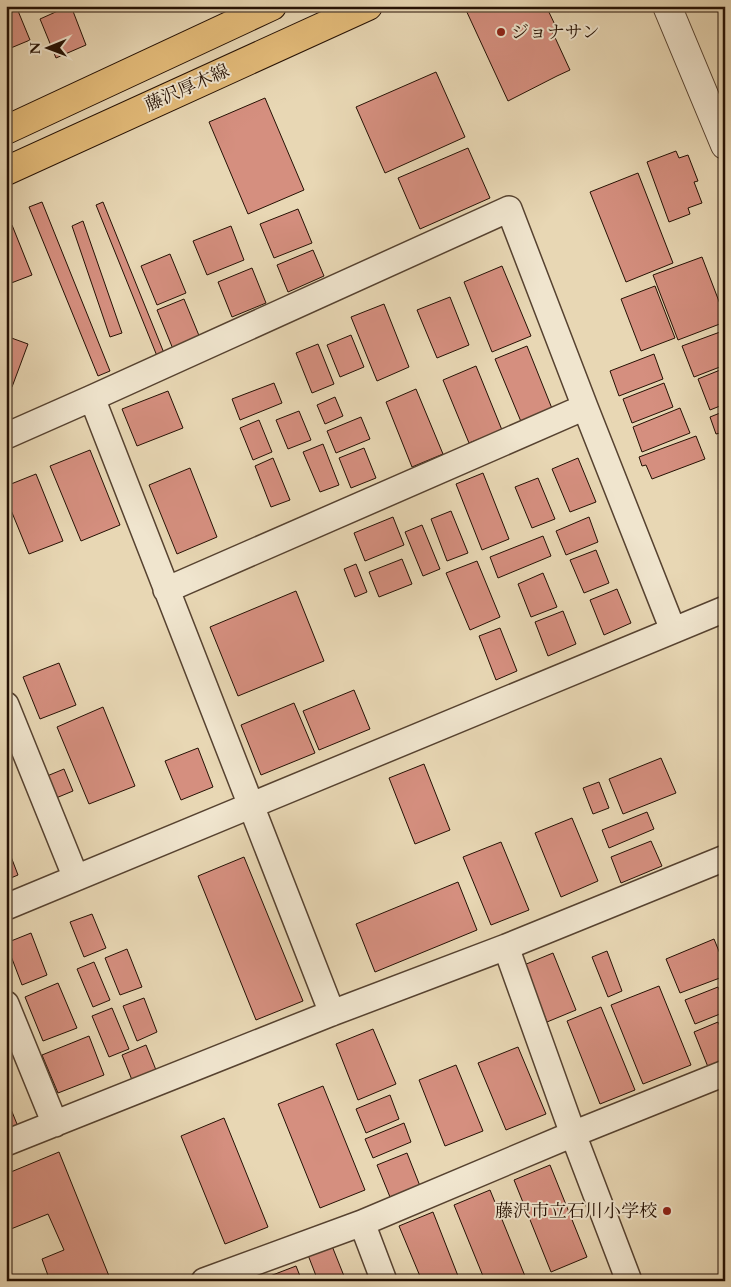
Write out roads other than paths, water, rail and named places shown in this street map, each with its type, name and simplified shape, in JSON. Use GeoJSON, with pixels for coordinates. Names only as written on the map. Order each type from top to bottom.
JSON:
{"type":"FeatureCollection","features":[{"type":"Feature","properties":{"kind":"main road"},"geometry":{"type":"LineString","coordinates":[[6,130],[272,6]]}},
{"type":"Feature","properties":{"kind":"main road","name":"藤沢厚木線"},"geometry":{"type":"LineString","coordinates":[[6,170],[368,6]]}},
{"type":"Feature","properties":{"kind":"street"},"geometry":{"type":"LineString","coordinates":[[667,6],[725,145]]}},
{"type":"Feature","properties":{"kind":"street"},"geometry":{"type":"LineString","coordinates":[[6,436],[509,209],[673,630]]}},
{"type":"Feature","properties":{"kind":"street"},"geometry":{"type":"LineString","coordinates":[[92,398],[332,1013]]}},
{"type":"Feature","properties":{"kind":"street"},"geometry":{"type":"LineString","coordinates":[[166,590],[585,407]]}},
{"type":"Feature","properties":{"kind":"street"},"geometry":{"type":"LineString","coordinates":[[6,908],[725,609]]}},
{"type":"Feature","properties":{"kind":"street"},"geometry":{"type":"LineString","coordinates":[[6,705],[76,878]]}},
{"type":"Feature","properties":{"kind":"street"},"geometry":{"type":"LineString","coordinates":[[6,1143],[332,1013],[506,947],[725,858]]}},
{"type":"Feature","properties":{"kind":"street"},"geometry":{"type":"LineString","coordinates":[[506,947],[573,1134],[629,1281]]}},
{"type":"Feature","properties":{"kind":"street"},"geometry":{"type":"LineString","coordinates":[[6,1004],[55,1124]]}},
{"type":"Feature","properties":{"kind":"street"},"geometry":{"type":"LineString","coordinates":[[204,1281],[362,1223],[573,1134],[725,1073]]}},
{"type":"Feature","properties":{"kind":"street"},"geometry":{"type":"LineString","coordinates":[[362,1223],[384,1281]]}},
{"type":"Feature","properties":{"kind":"place","name":"ジョナサン"},"geometry":{"type":"Point","coordinates":[501,32]}},
{"type":"Feature","properties":{"kind":"place","name":"藤沢市立石川小学校"},"geometry":{"type":"Point","coordinates":[667,1211]}}]}
